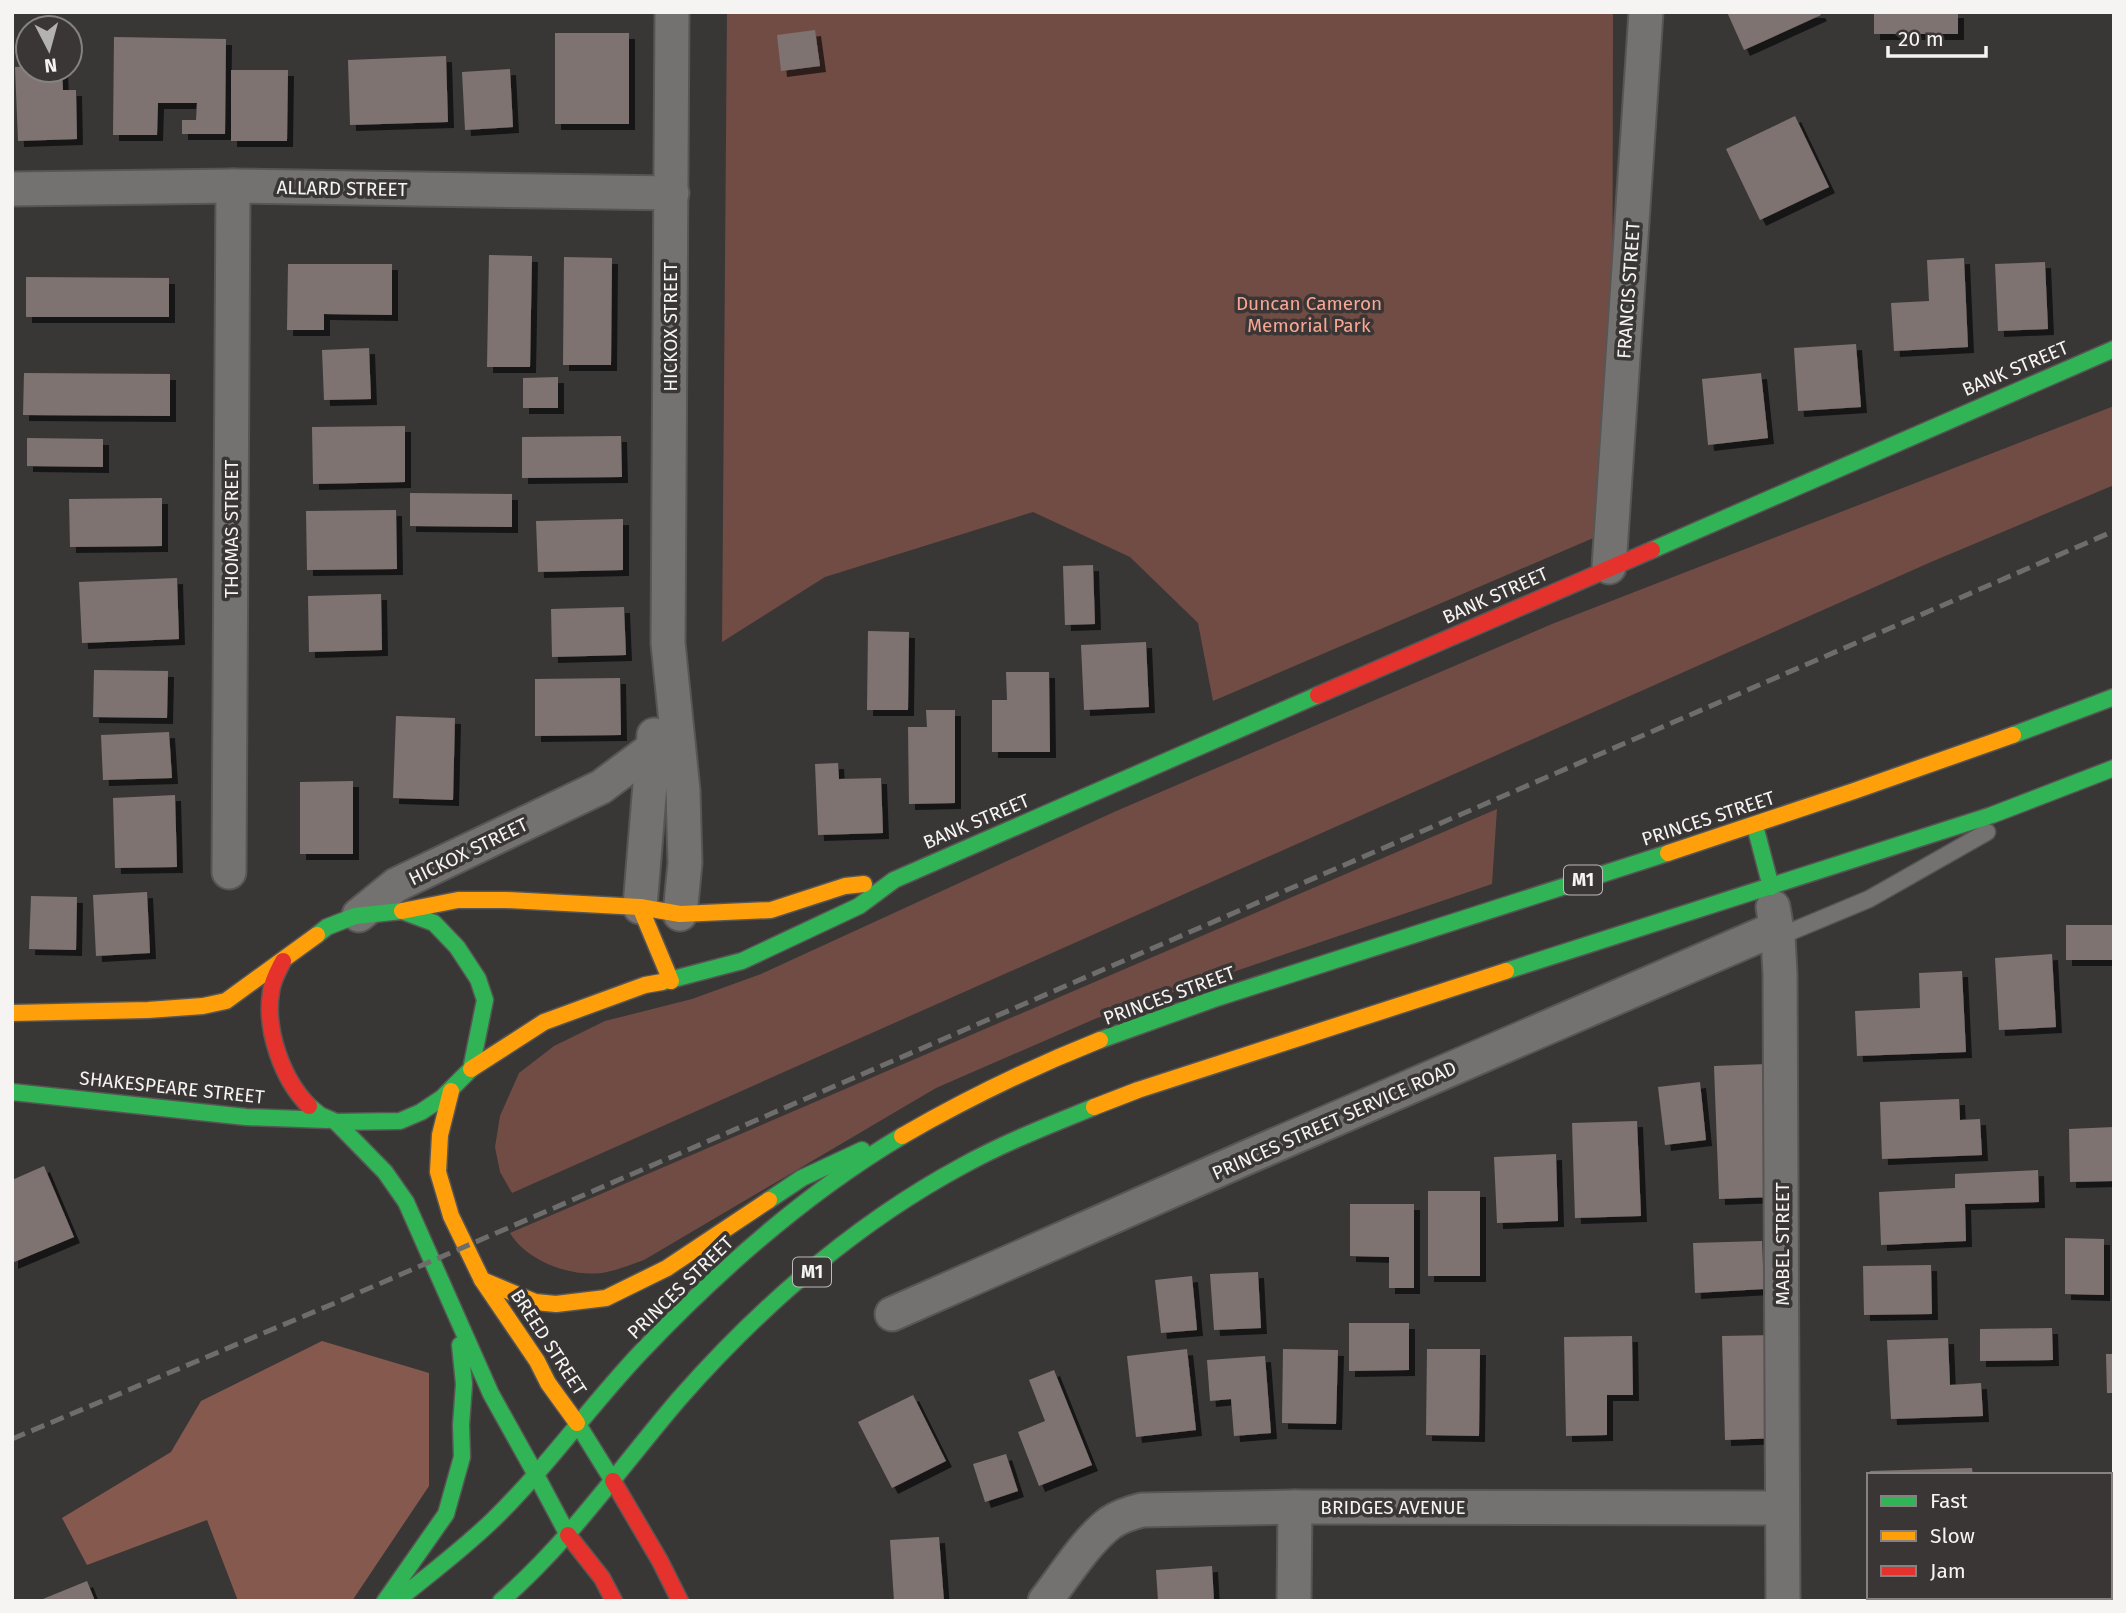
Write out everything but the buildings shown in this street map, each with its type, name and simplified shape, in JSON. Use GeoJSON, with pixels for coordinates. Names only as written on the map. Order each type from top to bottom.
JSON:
{"type":"FeatureCollection","features":[{"type":"Feature","properties":{"kind":"main road","name":"BANK STREET"},"geometry":{"type":"LineString","coordinates":[[471,1069],[544,1022],[645,985],[671,981],[742,961],[859,906],[894,880],[2114,349]]}},
{"type":"Feature","properties":{"kind":"main road","name":"PRINCES STREET"},"geometry":{"type":"LineString","coordinates":[[396,1601],[463,1548],[497,1515],[660,1332],[778,1222],[885,1146],[933,1117],[1052,1060],[1209,1001],[1883,783],[2114,697]]}},
{"type":"Feature","properties":{"kind":"main road","name":"M1"},"geometry":{"type":"LineString","coordinates":[[501,1601],[568,1535],[704,1372],[774,1304],[901,1203],[964,1165],[1058,1121],[1138,1090],[1992,815],[2114,768]]}},
{"type":"Feature","properties":{"kind":"main road"},"geometry":{"type":"LineString","coordinates":[[1755,825],[1770,887]]}},
{"type":"Feature","properties":{"kind":"main road","name":"BANK STREET"},"geometry":{"type":"LineString","coordinates":[[402,911],[458,900],[506,900],[640,907],[680,920],[771,910],[845,887],[894,880]]}},
{"type":"Feature","properties":{"kind":"main road","name":"HICKOX STREET"},"geometry":{"type":"LineString","coordinates":[[640,907],[671,981]]}},
{"type":"Feature","properties":{"kind":"main road"},"geometry":{"type":"LineString","coordinates":[[12,1013],[203,1006],[226,1001],[327,927],[359,915],[402,911],[433,923],[457,947],[478,979],[485,1000],[471,1069],[451,1091],[421,1112],[400,1121],[331,1121]]}},
{"type":"Feature","properties":{"kind":"main road"},"geometry":{"type":"LineString","coordinates":[[671,981],[675,954]]}},
{"type":"Feature","properties":{"kind":"main road"},"geometry":{"type":"LineString","coordinates":[[283,961],[271,990],[269,1017],[274,1042],[285,1070],[303,1101],[331,1121],[385,1172],[406,1202],[491,1394],[568,1535],[602,1578],[614,1601]]}},
{"type":"Feature","properties":{"kind":"main road","name":"BREED STREET"},"geometry":{"type":"LineString","coordinates":[[451,1091],[440,1135],[438,1172],[451,1216],[482,1280],[613,1481],[680,1601]]}},
{"type":"Feature","properties":{"kind":"main road","name":"SHAKESPEARE STREET"},"geometry":{"type":"LineString","coordinates":[[14,1093],[246,1117],[331,1121]]}},
{"type":"Feature","properties":{"kind":"main road"},"geometry":{"type":"LineString","coordinates":[[482,1280],[535,1303],[556,1304],[607,1298],[667,1268],[802,1178],[933,1117]]}},
{"type":"Feature","properties":{"kind":"main road"},"geometry":{"type":"LineString","coordinates":[[386,1601],[446,1514],[462,1457],[464,1384],[457,1318]]}},
{"type":"Feature","properties":{"kind":"street","name":"HICKOX STREET"},"geometry":{"type":"LineString","coordinates":[[640,907],[666,752],[672,12]]}},
{"type":"Feature","properties":{"kind":"street","name":"FRANCIS STREET"},"geometry":{"type":"LineString","coordinates":[[1609,567],[1646,12]]}},
{"type":"Feature","properties":{"kind":"street","name":"ALLARD STREET"},"geometry":{"type":"LineString","coordinates":[[12,189],[233,186],[671,193]]}},
{"type":"Feature","properties":{"kind":"street","name":"THOMAS STREET"},"geometry":{"type":"LineString","coordinates":[[229,872],[233,186]]}},
{"type":"Feature","properties":{"kind":"street","name":"HICKOX STREET"},"geometry":{"type":"LineString","coordinates":[[359,915],[396,885],[601,787],[666,752]]}},
{"type":"Feature","properties":{"kind":"street","name":"HICKOX STREET"},"geometry":{"type":"LineString","coordinates":[[666,752],[685,863],[680,920]]}},
{"type":"Feature","properties":{"kind":"street","name":"MABEL STREET"},"geometry":{"type":"LineString","coordinates":[[1770,887],[1777,933],[1783,1601]]}},
{"type":"Feature","properties":{"kind":"street","name":"PRINCES STREET SERVICE ROAD"},"geometry":{"type":"LineString","coordinates":[[892,1314],[1299,1134],[1777,933]]}},
{"type":"Feature","properties":{"kind":"street","name":"BRIDGES AVENUE"},"geometry":{"type":"LineString","coordinates":[[1045,1601],[1110,1523],[1124,1515],[1142,1510],[1295,1507],[1781,1508]]}},
{"type":"Feature","properties":{"kind":"street"},"geometry":{"type":"LineString","coordinates":[[1294,1601],[1295,1507]]}},
{"type":"Feature","properties":{"kind":"lane","name":"PRINCES STREET SERVICE ROAD"},"geometry":{"type":"LineString","coordinates":[[1777,933],[1869,899],[1983,834],[2038,797]]}},
{"type":"Feature","properties":{"kind":"green space","name":"Duncan Cameron Memorial Park"},"geometry":{"type":"Polygon","coordinates":[[[727,12],[1613,12],[1612,530],[1213,701],[1198,623],[1130,557],[1033,512],[825,577],[722,642],[727,12]]]}},
{"type":"Feature","properties":{"kind":"green space"},"geometry":{"type":"Polygon","coordinates":[[[2114,406],[2114,485],[1931,562],[512,1193],[500,1172],[495,1147],[500,1116],[519,1073],[554,1046],[605,1021],[692,999],[761,974],[1114,812],[1552,624],[2114,406]]]}},
{"type":"Feature","properties":{"kind":"green space"},"geometry":{"type":"Polygon","coordinates":[[[1497,809],[1492,884],[1097,1018],[936,1088],[644,1260],[607,1272],[581,1273],[540,1260],[510,1233],[1497,809]]]}},
{"type":"Feature","properties":{"kind":"shaded area"},"geometry":{"type":"Polygon","coordinates":[[[322,1341],[429,1373],[429,1486],[352,1601],[238,1601],[207,1520],[87,1565],[62,1518],[171,1452],[201,1401],[322,1341]]]}},
{"type":"Feature","properties":{"kind":"railway"},"geometry":{"type":"LineString","coordinates":[[12,1439],[335,1303],[2114,531]]}},
{"type":"Feature","properties":{"kind":"traffic: fast"},"geometry":{"type":"LineString","coordinates":[[1652,550],[2114,349]]}},
{"type":"Feature","properties":{"kind":"traffic: fast"},"geometry":{"type":"LineString","coordinates":[[662,982],[742,961],[859,906],[894,880],[1318,695]]}},
{"type":"Feature","properties":{"kind":"traffic: fast"},"geometry":{"type":"LineString","coordinates":[[2013,735],[2114,697]]}},
{"type":"Feature","properties":{"kind":"traffic: fast"},"geometry":{"type":"LineString","coordinates":[[1506,971],[1992,815],[2114,768]]}},
{"type":"Feature","properties":{"kind":"traffic: fast"},"geometry":{"type":"LineString","coordinates":[[1755,826],[1771,887]]}},
{"type":"Feature","properties":{"kind":"traffic: fast"},"geometry":{"type":"LineString","coordinates":[[1100,1040],[1214,999],[1668,853]]}},
{"type":"Feature","properties":{"kind":"traffic: fast"},"geometry":{"type":"LineString","coordinates":[[309,1106],[320,1115],[336,1122],[400,1121],[421,1112],[442,1098],[471,1069],[485,1000],[478,979],[457,947],[434,923],[402,911],[355,916],[327,927],[317,935]]}},
{"type":"Feature","properties":{"kind":"traffic: fast"},"geometry":{"type":"LineString","coordinates":[[12,1092],[246,1117],[327,1120]]}},
{"type":"Feature","properties":{"kind":"traffic: fast"},"geometry":{"type":"LineString","coordinates":[[501,1601],[550,1554],[710,1365],[811,1269],[885,1213],[964,1165],[1012,1141],[1094,1107]]}},
{"type":"Feature","properties":{"kind":"traffic: fast"},"geometry":{"type":"LineString","coordinates":[[336,1122],[385,1172],[406,1202],[491,1394],[535,1473]]}},
{"type":"Feature","properties":{"kind":"traffic: fast"},"geometry":{"type":"LineString","coordinates":[[396,1601],[494,1519],[641,1352],[732,1263],[832,1182],[902,1136]]}},
{"type":"Feature","properties":{"kind":"traffic: fast"},"geometry":{"type":"LineString","coordinates":[[769,1200],[802,1178],[862,1150]]}},
{"type":"Feature","properties":{"kind":"traffic: fast"},"geometry":{"type":"LineString","coordinates":[[385,1601],[446,1514],[462,1457],[464,1384],[460,1345]]}},
{"type":"Feature","properties":{"kind":"traffic: fast"},"geometry":{"type":"LineString","coordinates":[[577,1423],[613,1481]]}},
{"type":"Feature","properties":{"kind":"traffic: fast"},"geometry":{"type":"LineString","coordinates":[[535,1473],[568,1535]]}},
{"type":"Feature","properties":{"kind":"traffic: slow"},"geometry":{"type":"LineString","coordinates":[[1668,853],[2013,735]]}},
{"type":"Feature","properties":{"kind":"traffic: slow"},"geometry":{"type":"LineString","coordinates":[[402,911],[458,900],[640,907],[680,914],[771,910],[845,886],[864,884]]}},
{"type":"Feature","properties":{"kind":"traffic: slow"},"geometry":{"type":"LineString","coordinates":[[640,907],[671,981]]}},
{"type":"Feature","properties":{"kind":"traffic: slow"},"geometry":{"type":"LineString","coordinates":[[12,1013],[148,1010],[203,1006],[226,1001],[317,935]]}},
{"type":"Feature","properties":{"kind":"traffic: slow"},"geometry":{"type":"LineString","coordinates":[[1094,1107],[1138,1090],[1506,971]]}},
{"type":"Feature","properties":{"kind":"traffic: slow"},"geometry":{"type":"LineString","coordinates":[[471,1069],[544,1022],[645,985],[662,982]]}},
{"type":"Feature","properties":{"kind":"traffic: slow"},"geometry":{"type":"LineString","coordinates":[[902,1136],[1000,1084],[1100,1040]]}},
{"type":"Feature","properties":{"kind":"traffic: slow"},"geometry":{"type":"LineString","coordinates":[[451,1091],[440,1135],[438,1172],[451,1216],[482,1280],[577,1423]]}},
{"type":"Feature","properties":{"kind":"traffic: slow"},"geometry":{"type":"LineString","coordinates":[[482,1280],[535,1302],[556,1304],[606,1298],[667,1268],[769,1200]]}},
{"type":"Feature","properties":{"kind":"traffic: jam"},"geometry":{"type":"LineString","coordinates":[[1318,695],[1652,550]]}},
{"type":"Feature","properties":{"kind":"traffic: jam"},"geometry":{"type":"LineString","coordinates":[[283,961],[271,992],[273,1038],[291,1082],[309,1106]]}},
{"type":"Feature","properties":{"kind":"traffic: jam"},"geometry":{"type":"LineString","coordinates":[[613,1481],[680,1601]]}},
{"type":"Feature","properties":{"kind":"traffic: jam"},"geometry":{"type":"LineString","coordinates":[[568,1535],[602,1578],[614,1601]]}}]}
